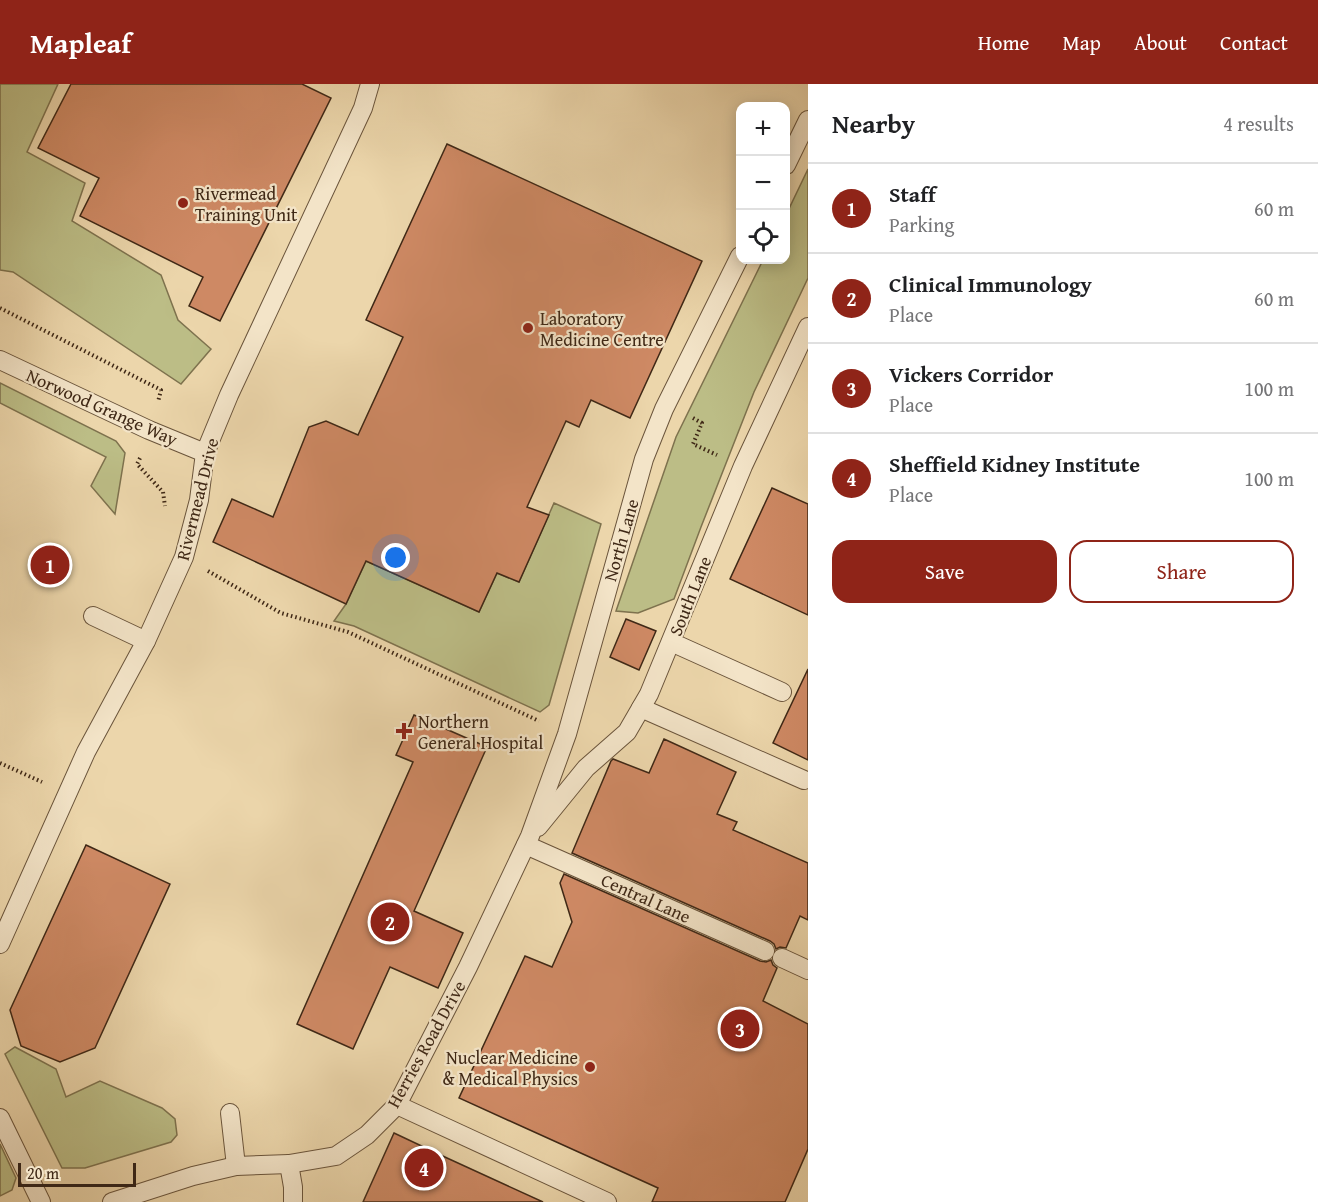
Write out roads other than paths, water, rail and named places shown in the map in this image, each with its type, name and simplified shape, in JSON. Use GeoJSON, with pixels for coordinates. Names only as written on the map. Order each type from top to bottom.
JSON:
{"type":"FeatureCollection","features":[{"type":"Feature","properties":{"kind":"lane","name":"Rivermead Drive"},"geometry":{"type":"LineString","coordinates":[[0,944],[86,752],[146,641],[184,557],[199,500],[205,453],[229,395],[363,108],[370,84]]}},
{"type":"Feature","properties":{"kind":"lane"},"geometry":{"type":"LineString","coordinates":[[790,157],[808,120]]}},
{"type":"Feature","properties":{"kind":"lane","name":"North Lane"},"geometry":{"type":"LineString","coordinates":[[528,841],[567,734],[644,459],[674,390],[737,264]]}},
{"type":"Feature","properties":{"kind":"lane","name":"South Lane"},"geometry":{"type":"LineString","coordinates":[[528,841],[586,768],[627,732],[649,694],[743,466],[808,327]]}},
{"type":"Feature","properties":{"kind":"lane","name":"Norwood Grange Way"},"geometry":{"type":"LineString","coordinates":[[0,360],[149,430],[205,453]]}},
{"type":"Feature","properties":{"kind":"lane"},"geometry":{"type":"LineString","coordinates":[[93,616],[146,641]]}},
{"type":"Feature","properties":{"kind":"lane"},"geometry":{"type":"LineString","coordinates":[[671,642],[782,692]]}},
{"type":"Feature","properties":{"kind":"lane"},"geometry":{"type":"LineString","coordinates":[[641,708],[804,780]]}},
{"type":"Feature","properties":{"kind":"lane","name":"Central Lane"},"geometry":{"type":"LineString","coordinates":[[528,841],[765,951]]}},
{"type":"Feature","properties":{"kind":"lane","name":"Herries Road Drive"},"geometry":{"type":"LineString","coordinates":[[112,1202],[193,1176],[236,1166],[289,1164],[336,1156],[368,1135],[397,1105],[463,977],[528,841]]}},
{"type":"Feature","properties":{"kind":"lane"},"geometry":{"type":"LineString","coordinates":[[782,958],[808,970]]}},
{"type":"Feature","properties":{"kind":"lane"},"geometry":{"type":"LineString","coordinates":[[397,1105],[607,1202]]}},
{"type":"Feature","properties":{"kind":"lane"},"geometry":{"type":"LineString","coordinates":[[230,1113],[236,1166]]}},
{"type":"Feature","properties":{"kind":"lane"},"geometry":{"type":"LineString","coordinates":[[0,1118],[41,1202]]}},
{"type":"Feature","properties":{"kind":"lane"},"geometry":{"type":"LineString","coordinates":[[289,1164],[293,1202]]}},
{"type":"Feature","properties":{"kind":"place","name":"Rivermead Training Unit"},"geometry":{"type":"Point","coordinates":[183,203]}},
{"type":"Feature","properties":{"kind":"place","name":"Laboratory Medicine Centre"},"geometry":{"type":"Point","coordinates":[528,328]}},
{"type":"Feature","properties":{"kind":"place","name":"Staff"},"geometry":{"type":"Point","coordinates":[50,565]}},
{"type":"Feature","properties":{"kind":"place","name":"Northern General Hospital"},"geometry":{"type":"Point","coordinates":[404,731]}},
{"type":"Feature","properties":{"kind":"place","name":"Clinical Immunology"},"geometry":{"type":"Point","coordinates":[390,922]}},
{"type":"Feature","properties":{"kind":"place","name":"Vickers Corridor"},"geometry":{"type":"Point","coordinates":[740,1029]}},
{"type":"Feature","properties":{"kind":"place","name":"Nuclear Medicine & Medical Physics"},"geometry":{"type":"Point","coordinates":[590,1067]}},
{"type":"Feature","properties":{"kind":"place","name":"Sheffield Kidney Institute"},"geometry":{"type":"Point","coordinates":[424,1168]}}]}
